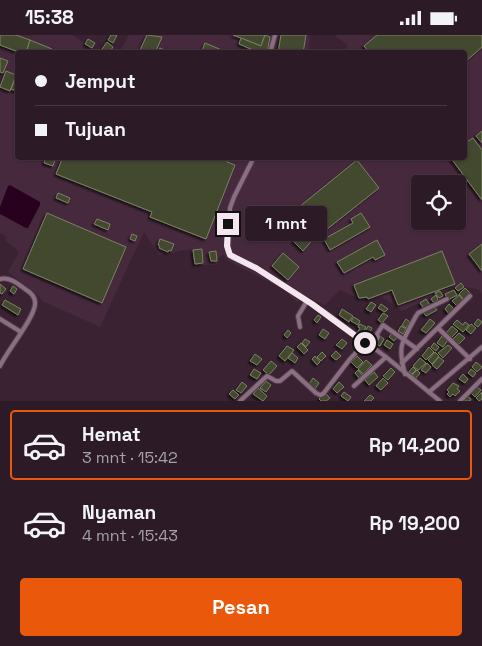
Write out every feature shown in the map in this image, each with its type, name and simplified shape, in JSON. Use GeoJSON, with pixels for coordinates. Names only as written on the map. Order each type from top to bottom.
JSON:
{"type":"FeatureCollection","features":[{"type":"Feature","properties":{"kind":"street"},"geometry":{"type":"LineString","coordinates":[[271,50],[275,35]]}},
{"type":"Feature","properties":{"kind":"street"},"geometry":{"type":"LineString","coordinates":[[252,160],[230,208],[228,252],[232,257],[256,268],[307,301],[386,357],[440,401]]}},
{"type":"Feature","properties":{"kind":"street"},"geometry":{"type":"LineString","coordinates":[[0,279],[9,278],[17,283],[34,299],[35,305],[33,312],[0,366]]}},
{"type":"Feature","properties":{"kind":"street"},"geometry":{"type":"LineString","coordinates":[[402,363],[470,296]]}},
{"type":"Feature","properties":{"kind":"street"},"geometry":{"type":"LineString","coordinates":[[405,374],[400,355],[401,345],[418,313],[447,299]]}},
{"type":"Feature","properties":{"kind":"street"},"geometry":{"type":"LineString","coordinates":[[300,327],[298,316],[307,301]]}},
{"type":"Feature","properties":{"kind":"street"},"geometry":{"type":"LineString","coordinates":[[0,319],[20,332]]}},
{"type":"Feature","properties":{"kind":"street"},"geometry":{"type":"LineString","coordinates":[[372,347],[383,325],[417,349]]}},
{"type":"Feature","properties":{"kind":"street"},"geometry":{"type":"LineString","coordinates":[[438,329],[470,359]]}},
{"type":"Feature","properties":{"kind":"street"},"geometry":{"type":"LineString","coordinates":[[240,401],[267,376],[280,381],[292,371],[316,393],[323,394],[365,343]]}},
{"type":"Feature","properties":{"kind":"street"},"geometry":{"type":"LineString","coordinates":[[429,392],[482,347]]}},
{"type":"Feature","properties":{"kind":"street"},"geometry":{"type":"LineString","coordinates":[[354,386],[386,357]]}},
{"type":"Feature","properties":{"kind":"street"},"geometry":{"type":"LineString","coordinates":[[460,401],[482,379]]}},
{"type":"Feature","properties":{"kind":"shaded area"},"geometry":{"type":"Polygon","coordinates":[[[0,35],[72,35],[95,50],[15,50],[15,160],[467,160],[467,50],[344,50],[348,45],[334,35],[482,35],[482,293],[479,290],[459,285],[402,311],[382,297],[361,300],[340,290],[325,305],[306,296],[297,302],[284,290],[227,260],[223,254],[219,258],[217,265],[194,265],[191,249],[159,255],[144,232],[100,327],[42,301],[39,296],[8,272],[19,252],[5,240],[7,237],[0,233],[0,35]]]}},
{"type":"Feature","properties":{"kind":"shaded area"},"geometry":{"type":"Polygon","coordinates":[[[129,35],[310,35],[309,50],[121,50],[129,35]]]}},
{"type":"Feature","properties":{"kind":"shaded area"},"geometry":{"type":"Polygon","coordinates":[[[10,185],[40,202],[28,228],[0,214],[0,207],[10,185]]]}},
{"type":"Feature","properties":{"kind":"building"},"geometry":{"type":"Polygon","coordinates":[[[0,35],[16,35],[30,40],[27,50],[15,51],[0,45],[0,35]]]}},
{"type":"Feature","properties":{"kind":"building"},"geometry":{"type":"Polygon","coordinates":[[[111,35],[117,35],[113,43],[108,40],[111,35]]]}},
{"type":"Feature","properties":{"kind":"building"},"geometry":{"type":"Polygon","coordinates":[[[147,35],[162,37],[156,50],[140,50],[147,35]]]}},
{"type":"Feature","properties":{"kind":"building"},"geometry":{"type":"Polygon","coordinates":[[[233,35],[265,35],[261,46],[233,35]]]}},
{"type":"Feature","properties":{"kind":"building"},"geometry":{"type":"Polygon","coordinates":[[[265,35],[270,37],[268,50],[253,50],[239,44],[241,38],[261,46],[265,35]]]}},
{"type":"Feature","properties":{"kind":"building"},"geometry":{"type":"Polygon","coordinates":[[[281,35],[306,35],[304,50],[278,50],[281,35]]]}},
{"type":"Feature","properties":{"kind":"building"},"geometry":{"type":"Polygon","coordinates":[[[377,35],[482,35],[482,47],[467,60],[467,50],[367,50],[364,46],[377,35]]]}},
{"type":"Feature","properties":{"kind":"building"},"geometry":{"type":"Polygon","coordinates":[[[88,39],[95,43],[92,48],[85,44],[88,39]]]}},
{"type":"Feature","properties":{"kind":"building"},"geometry":{"type":"Polygon","coordinates":[[[30,40],[52,49],[52,50],[27,50],[30,40]]]}},
{"type":"Feature","properties":{"kind":"building"},"geometry":{"type":"Polygon","coordinates":[[[107,42],[113,47],[111,50],[102,49],[107,42]]]}},
{"type":"Feature","properties":{"kind":"building"},"geometry":{"type":"Polygon","coordinates":[[[205,43],[222,50],[202,50],[205,43]]]}},
{"type":"Feature","properties":{"kind":"building"},"geometry":{"type":"Polygon","coordinates":[[[0,58],[8,61],[3,73],[0,72],[0,58]]]}},
{"type":"Feature","properties":{"kind":"building"},"geometry":{"type":"Polygon","coordinates":[[[6,71],[15,75],[10,91],[0,87],[6,71]]]}},
{"type":"Feature","properties":{"kind":"building"},"geometry":{"type":"Polygon","coordinates":[[[15,80],[15,91],[11,89],[15,80]]]}},
{"type":"Feature","properties":{"kind":"building"},"geometry":{"type":"Polygon","coordinates":[[[482,131],[482,143],[476,136],[482,131]]]}},
{"type":"Feature","properties":{"kind":"building"},"geometry":{"type":"Polygon","coordinates":[[[473,138],[482,150],[482,200],[466,178],[466,175],[463,175],[452,160],[467,160],[467,142],[473,138]]]}},
{"type":"Feature","properties":{"kind":"building"},"geometry":{"type":"Polygon","coordinates":[[[45,160],[55,160],[53,166],[44,163],[45,160]]]}},
{"type":"Feature","properties":{"kind":"building"},"geometry":{"type":"Polygon","coordinates":[[[62,160],[227,160],[227,162],[235,165],[206,239],[150,217],[152,212],[56,174],[62,160]]]}},
{"type":"Feature","properties":{"kind":"building"},"geometry":{"type":"Polygon","coordinates":[[[357,160],[379,188],[321,234],[299,207],[357,160]]]}},
{"type":"Feature","properties":{"kind":"building"},"geometry":{"type":"Polygon","coordinates":[[[58,193],[70,198],[68,203],[56,198],[58,193]]]}},
{"type":"Feature","properties":{"kind":"building"},"geometry":{"type":"Polygon","coordinates":[[[47,213],[126,247],[102,303],[23,269],[47,213]]]}},
{"type":"Feature","properties":{"kind":"building"},"geometry":{"type":"Polygon","coordinates":[[[361,213],[370,227],[330,250],[324,239],[353,223],[351,219],[361,213]]]}},
{"type":"Feature","properties":{"kind":"building"},"geometry":{"type":"Polygon","coordinates":[[[97,219],[110,224],[108,230],[94,224],[97,219]]]}},
{"type":"Feature","properties":{"kind":"building"},"geometry":{"type":"Polygon","coordinates":[[[304,228],[315,237],[303,251],[293,241],[304,228]]]}},
{"type":"Feature","properties":{"kind":"building"},"geometry":{"type":"Polygon","coordinates":[[[132,234],[137,236],[135,241],[130,239],[132,234]]]}},
{"type":"Feature","properties":{"kind":"building"},"geometry":{"type":"Polygon","coordinates":[[[160,239],[174,244],[171,251],[169,250],[168,252],[159,248],[160,239]]]}},
{"type":"Feature","properties":{"kind":"building"},"geometry":{"type":"Polygon","coordinates":[[[377,240],[385,255],[375,260],[373,257],[344,273],[337,262],[377,240]]]}},
{"type":"Feature","properties":{"kind":"building"},"geometry":{"type":"Polygon","coordinates":[[[482,244],[482,271],[469,254],[482,244]]]}},
{"type":"Feature","properties":{"kind":"building"},"geometry":{"type":"Polygon","coordinates":[[[202,249],[203,263],[195,264],[193,250],[202,249]]]}},
{"type":"Feature","properties":{"kind":"building"},"geometry":{"type":"Polygon","coordinates":[[[216,251],[217,261],[211,261],[209,252],[216,251]]]}},
{"type":"Feature","properties":{"kind":"building"},"geometry":{"type":"Polygon","coordinates":[[[442,251],[455,284],[398,305],[392,290],[368,299],[367,297],[359,298],[354,285],[442,251]]]}},
{"type":"Feature","properties":{"kind":"building"},"geometry":{"type":"Polygon","coordinates":[[[283,253],[299,267],[288,280],[272,266],[283,253]]]}},
{"type":"Feature","properties":{"kind":"building"},"geometry":{"type":"Polygon","coordinates":[[[461,283],[464,287],[458,291],[455,288],[461,283]]]}},
{"type":"Feature","properties":{"kind":"building"},"geometry":{"type":"Polygon","coordinates":[[[0,284],[6,289],[2,294],[0,293],[0,284]]]}},
{"type":"Feature","properties":{"kind":"building"},"geometry":{"type":"Polygon","coordinates":[[[13,286],[17,289],[14,294],[10,291],[13,286]]]}},
{"type":"Feature","properties":{"kind":"building"},"geometry":{"type":"Polygon","coordinates":[[[465,288],[470,293],[463,299],[459,294],[465,288]]]}},
{"type":"Feature","properties":{"kind":"building"},"geometry":{"type":"Polygon","coordinates":[[[454,290],[457,295],[448,300],[445,294],[454,290]]]}},
{"type":"Feature","properties":{"kind":"building"},"geometry":{"type":"Polygon","coordinates":[[[440,291],[443,296],[439,298],[435,293],[440,291]]]}},
{"type":"Feature","properties":{"kind":"building"},"geometry":{"type":"Polygon","coordinates":[[[436,295],[438,300],[434,303],[431,299],[436,295]]]}},
{"type":"Feature","properties":{"kind":"building"},"geometry":{"type":"Polygon","coordinates":[[[459,295],[464,301],[458,307],[452,301],[459,295]]]}},
{"type":"Feature","properties":{"kind":"building"},"geometry":{"type":"Polygon","coordinates":[[[426,299],[430,305],[424,309],[420,303],[426,299]]]}},
{"type":"Feature","properties":{"kind":"building"},"geometry":{"type":"Polygon","coordinates":[[[5,300],[21,309],[18,315],[2,305],[5,300]]]}},
{"type":"Feature","properties":{"kind":"building"},"geometry":{"type":"Polygon","coordinates":[[[371,302],[376,305],[371,312],[366,309],[371,302]]]}},
{"type":"Feature","properties":{"kind":"building"},"geometry":{"type":"Polygon","coordinates":[[[381,304],[388,309],[385,312],[378,308],[381,304]]]}},
{"type":"Feature","properties":{"kind":"building"},"geometry":{"type":"Polygon","coordinates":[[[449,304],[455,310],[450,315],[445,309],[449,304]]]}},
{"type":"Feature","properties":{"kind":"building"},"geometry":{"type":"Polygon","coordinates":[[[434,306],[437,310],[426,316],[423,312],[434,306]]]}},
{"type":"Feature","properties":{"kind":"building"},"geometry":{"type":"Polygon","coordinates":[[[342,309],[353,316],[349,322],[339,315],[342,309]]]}},
{"type":"Feature","properties":{"kind":"building"},"geometry":{"type":"Polygon","coordinates":[[[383,313],[388,316],[382,323],[378,320],[383,313]]]}},
{"type":"Feature","properties":{"kind":"building"},"geometry":{"type":"Polygon","coordinates":[[[318,315],[321,317],[317,323],[314,320],[318,315]]]}},
{"type":"Feature","properties":{"kind":"building"},"geometry":{"type":"Polygon","coordinates":[[[354,317],[360,321],[358,325],[351,321],[354,317]]]}},
{"type":"Feature","properties":{"kind":"building"},"geometry":{"type":"Polygon","coordinates":[[[406,319],[410,322],[406,328],[402,325],[406,319]]]}},
{"type":"Feature","properties":{"kind":"building"},"geometry":{"type":"Polygon","coordinates":[[[430,319],[435,323],[426,333],[421,330],[430,319]]]}},
{"type":"Feature","properties":{"kind":"building"},"geometry":{"type":"Polygon","coordinates":[[[478,319],[482,322],[478,327],[474,324],[478,319]]]}},
{"type":"Feature","properties":{"kind":"building"},"geometry":{"type":"Polygon","coordinates":[[[457,320],[463,325],[465,322],[469,325],[463,332],[453,324],[457,320]]]}},
{"type":"Feature","properties":{"kind":"building"},"geometry":{"type":"Polygon","coordinates":[[[360,324],[366,327],[361,335],[357,333],[360,324]]]}},
{"type":"Feature","properties":{"kind":"building"},"geometry":{"type":"Polygon","coordinates":[[[471,324],[476,328],[471,334],[466,330],[471,324]]]}},
{"type":"Feature","properties":{"kind":"building"},"geometry":{"type":"Polygon","coordinates":[[[368,326],[372,328],[368,336],[370,337],[368,342],[361,339],[368,326]]]}},
{"type":"Feature","properties":{"kind":"building"},"geometry":{"type":"Polygon","coordinates":[[[401,326],[406,329],[403,334],[398,331],[401,326]]]}},
{"type":"Feature","properties":{"kind":"building"},"geometry":{"type":"Polygon","coordinates":[[[452,326],[458,331],[451,338],[446,333],[452,326]]]}},
{"type":"Feature","properties":{"kind":"building"},"geometry":{"type":"Polygon","coordinates":[[[323,329],[329,333],[325,339],[319,335],[323,329]]]}},
{"type":"Feature","properties":{"kind":"building"},"geometry":{"type":"Polygon","coordinates":[[[288,330],[291,333],[287,338],[284,335],[288,330]]]}},
{"type":"Feature","properties":{"kind":"building"},"geometry":{"type":"Polygon","coordinates":[[[392,333],[397,337],[394,341],[389,337],[392,333]]]}},
{"type":"Feature","properties":{"kind":"building"},"geometry":{"type":"Polygon","coordinates":[[[459,333],[465,338],[458,345],[452,340],[459,333]]]}},
{"type":"Feature","properties":{"kind":"building"},"geometry":{"type":"Polygon","coordinates":[[[380,336],[384,339],[380,346],[376,344],[380,336]]]}},
{"type":"Feature","properties":{"kind":"building"},"geometry":{"type":"Polygon","coordinates":[[[442,336],[448,340],[443,347],[437,343],[442,336]]]}},
{"type":"Feature","properties":{"kind":"building"},"geometry":{"type":"Polygon","coordinates":[[[305,339],[310,342],[306,347],[302,343],[305,339]]]}},
{"type":"Feature","properties":{"kind":"building"},"geometry":{"type":"Polygon","coordinates":[[[342,339],[347,343],[342,349],[336,345],[342,339]]]}},
{"type":"Feature","properties":{"kind":"building"},"geometry":{"type":"Polygon","coordinates":[[[387,340],[393,344],[390,349],[384,345],[387,340]]]}},
{"type":"Feature","properties":{"kind":"building"},"geometry":{"type":"Polygon","coordinates":[[[301,343],[308,350],[304,354],[297,347],[301,343]]]}},
{"type":"Feature","properties":{"kind":"building"},"geometry":{"type":"Polygon","coordinates":[[[434,343],[439,347],[436,351],[431,347],[434,343]]]}},
{"type":"Feature","properties":{"kind":"building"},"geometry":{"type":"Polygon","coordinates":[[[448,345],[452,348],[443,358],[438,353],[448,345]]]}},
{"type":"Feature","properties":{"kind":"building"},"geometry":{"type":"Polygon","coordinates":[[[287,346],[294,350],[285,361],[279,356],[287,346]]]}},
{"type":"Feature","properties":{"kind":"building"},"geometry":{"type":"Polygon","coordinates":[[[429,347],[434,352],[426,360],[422,356],[429,347]]]}},
{"type":"Feature","properties":{"kind":"building"},"geometry":{"type":"Polygon","coordinates":[[[336,351],[341,356],[336,360],[331,356],[336,351]]]}},
{"type":"Feature","properties":{"kind":"building"},"geometry":{"type":"Polygon","coordinates":[[[322,352],[326,356],[321,361],[317,357],[322,352]]]}},
{"type":"Feature","properties":{"kind":"building"},"geometry":{"type":"Polygon","coordinates":[[[435,352],[439,356],[432,364],[428,360],[435,352]]]}},
{"type":"Feature","properties":{"kind":"building"},"geometry":{"type":"Polygon","coordinates":[[[292,353],[298,358],[295,363],[288,358],[292,353]]]}},
{"type":"Feature","properties":{"kind":"building"},"geometry":{"type":"Polygon","coordinates":[[[255,354],[262,359],[257,365],[250,361],[255,354]]]}},
{"type":"Feature","properties":{"kind":"building"},"geometry":{"type":"Polygon","coordinates":[[[315,356],[320,362],[317,365],[312,359],[315,356]]]}},
{"type":"Feature","properties":{"kind":"building"},"geometry":{"type":"Polygon","coordinates":[[[357,356],[363,362],[357,368],[351,362],[357,356]]]}},
{"type":"Feature","properties":{"kind":"building"},"geometry":{"type":"Polygon","coordinates":[[[439,357],[444,361],[437,369],[432,365],[439,357]]]}},
{"type":"Feature","properties":{"kind":"building"},"geometry":{"type":"Polygon","coordinates":[[[420,358],[426,363],[418,370],[413,366],[420,358]]]}},
{"type":"Feature","properties":{"kind":"building"},"geometry":{"type":"Polygon","coordinates":[[[366,360],[372,365],[363,374],[358,369],[366,360]]]}},
{"type":"Feature","properties":{"kind":"building"},"geometry":{"type":"Polygon","coordinates":[[[271,361],[277,366],[269,375],[263,370],[271,361]]]}},
{"type":"Feature","properties":{"kind":"building"},"geometry":{"type":"Polygon","coordinates":[[[476,362],[482,367],[477,372],[472,367],[476,362]]]}},
{"type":"Feature","properties":{"kind":"building"},"geometry":{"type":"Polygon","coordinates":[[[427,363],[431,367],[426,373],[421,370],[427,363]]]}},
{"type":"Feature","properties":{"kind":"building"},"geometry":{"type":"Polygon","coordinates":[[[413,367],[416,370],[412,374],[409,372],[413,367]]]}},
{"type":"Feature","properties":{"kind":"building"},"geometry":{"type":"Polygon","coordinates":[[[391,368],[395,372],[388,380],[383,376],[391,368]]]}},
{"type":"Feature","properties":{"kind":"building"},"geometry":{"type":"Polygon","coordinates":[[[254,369],[261,373],[257,379],[250,375],[254,369]]]}},
{"type":"Feature","properties":{"kind":"building"},"geometry":{"type":"Polygon","coordinates":[[[471,369],[476,373],[473,377],[468,373],[471,369]]]}},
{"type":"Feature","properties":{"kind":"building"},"geometry":{"type":"Polygon","coordinates":[[[358,370],[362,375],[359,378],[355,373],[358,370]]]}},
{"type":"Feature","properties":{"kind":"building"},"geometry":{"type":"Polygon","coordinates":[[[417,370],[420,373],[416,378],[412,375],[417,370]]]}},
{"type":"Feature","properties":{"kind":"building"},"geometry":{"type":"Polygon","coordinates":[[[374,372],[378,377],[369,385],[365,380],[374,372]]]}},
{"type":"Feature","properties":{"kind":"building"},"geometry":{"type":"Polygon","coordinates":[[[463,374],[468,379],[465,383],[459,379],[463,374]]]}},
{"type":"Feature","properties":{"kind":"building"},"geometry":{"type":"Polygon","coordinates":[[[313,378],[319,383],[315,389],[309,384],[313,378]]]}},
{"type":"Feature","properties":{"kind":"building"},"geometry":{"type":"Polygon","coordinates":[[[383,378],[388,383],[381,390],[376,386],[383,378]]]}},
{"type":"Feature","properties":{"kind":"building"},"geometry":{"type":"Polygon","coordinates":[[[266,381],[271,385],[266,392],[260,388],[266,381]]]}},
{"type":"Feature","properties":{"kind":"building"},"geometry":{"type":"Polygon","coordinates":[[[242,382],[247,386],[241,393],[236,390],[242,382]]]}},
{"type":"Feature","properties":{"kind":"building"},"geometry":{"type":"Polygon","coordinates":[[[339,382],[344,387],[337,393],[333,389],[339,382]]]}},
{"type":"Feature","properties":{"kind":"building"},"geometry":{"type":"Polygon","coordinates":[[[453,383],[459,386],[457,389],[460,391],[455,396],[453,394],[450,397],[447,394],[449,392],[447,390],[453,383]]]}},
{"type":"Feature","properties":{"kind":"building"},"geometry":{"type":"Polygon","coordinates":[[[477,387],[481,390],[475,397],[471,393],[477,387]]]}},
{"type":"Feature","properties":{"kind":"building"},"geometry":{"type":"Polygon","coordinates":[[[258,388],[267,396],[263,401],[253,394],[258,388]]]}},
{"type":"Feature","properties":{"kind":"building"},"geometry":{"type":"Polygon","coordinates":[[[233,390],[239,395],[235,399],[229,394],[233,390]]]}},
{"type":"Feature","properties":{"kind":"building"},"geometry":{"type":"Polygon","coordinates":[[[344,392],[351,397],[348,401],[341,396],[344,392]]]}},
{"type":"Feature","properties":{"kind":"building"},"geometry":{"type":"Polygon","coordinates":[[[482,392],[482,399],[479,401],[476,398],[482,392]]]}},
{"type":"Feature","properties":{"kind":"building"},"geometry":{"type":"Polygon","coordinates":[[[325,393],[330,398],[326,401],[321,401],[319,399],[325,393]]]}},
{"type":"Feature","properties":{"kind":"building"},"geometry":{"type":"Polygon","coordinates":[[[370,395],[374,398],[371,401],[364,401],[370,395]]]}},
{"type":"Feature","properties":{"kind":"building"},"geometry":{"type":"Polygon","coordinates":[[[466,395],[471,399],[470,401],[462,401],[466,395]]]}},
{"type":"Feature","properties":{"kind":"route"},"geometry":{"type":"LineString","coordinates":[[228,224],[227,246],[228,252],[232,257],[276,280],[324,312],[365,343]]}}]}
